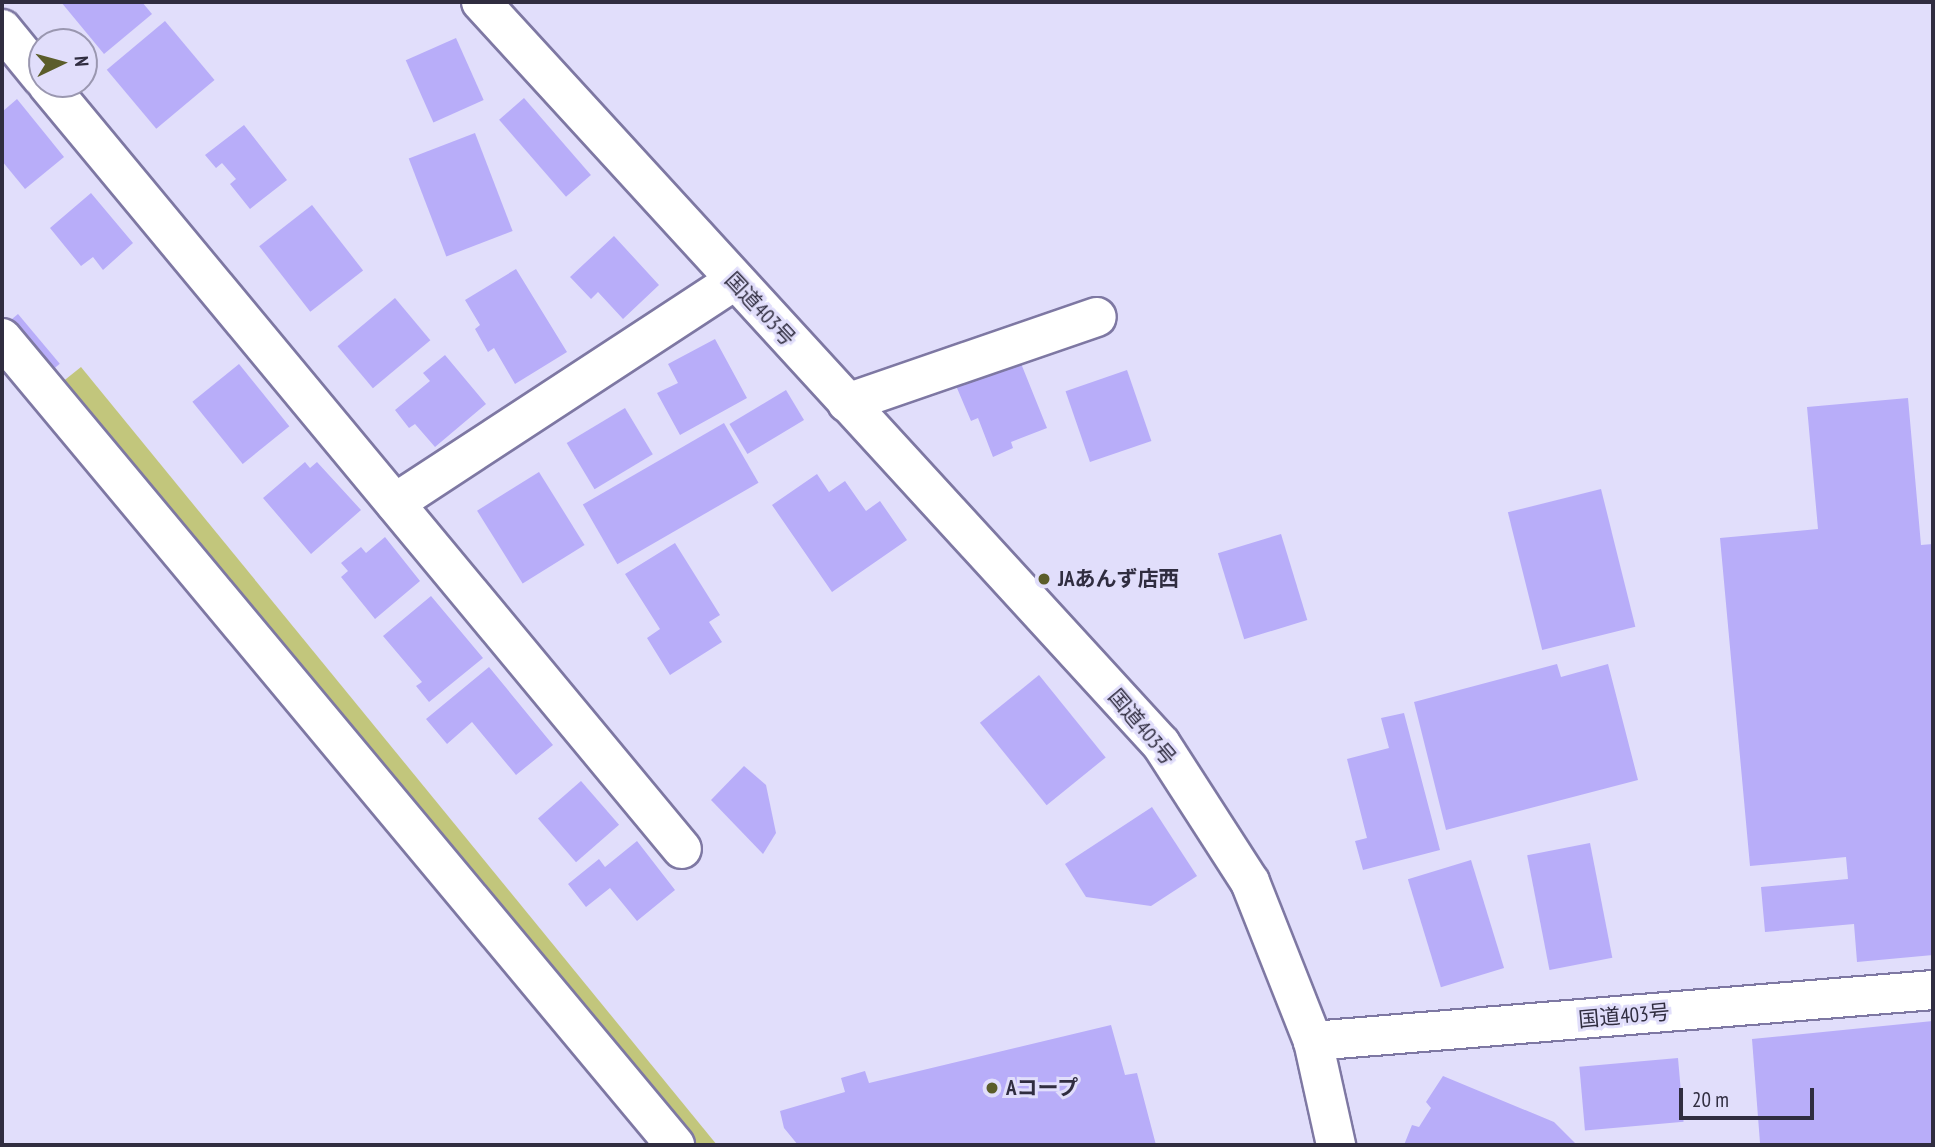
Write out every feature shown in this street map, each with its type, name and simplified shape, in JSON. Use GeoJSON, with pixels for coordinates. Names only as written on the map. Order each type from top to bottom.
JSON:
{"type":"FeatureCollection","features":[{"type":"Feature","properties":{"kind":"main road","name":"国道403号"},"geometry":{"type":"LineString","coordinates":[[481,2],[1161,744],[1250,882],[1313,1041],[1933,990]]}},
{"type":"Feature","properties":{"kind":"main road"},"geometry":{"type":"LineString","coordinates":[[2,29],[28,61]]}},
{"type":"Feature","properties":{"kind":"main road"},"geometry":{"type":"LineString","coordinates":[[59,98],[682,849]]}},
{"type":"Feature","properties":{"kind":"main road"},"geometry":{"type":"LineString","coordinates":[[395,503],[734,281]]}},
{"type":"Feature","properties":{"kind":"main road"},"geometry":{"type":"LineString","coordinates":[[847,403],[1097,317]]}},
{"type":"Feature","properties":{"kind":"main road"},"geometry":{"type":"LineString","coordinates":[[2,338],[675,1145]]}},
{"type":"Feature","properties":{"kind":"main road"},"geometry":{"type":"LineString","coordinates":[[1313,1041],[1336,1145]]}},
{"type":"Feature","properties":{"kind":"green space"},"geometry":{"type":"Polygon","coordinates":[[[81,367],[717,1145],[689,1145],[61,383],[81,367]]]}},
{"type":"Feature","properties":{"kind":"building"},"geometry":{"type":"Polygon","coordinates":[[[61,2],[142,2],[152,14],[104,54],[98,47],[98,28],[82,28],[61,2]]]}},
{"type":"Feature","properties":{"kind":"building"},"geometry":{"type":"Polygon","coordinates":[[[165,21],[214,80],[156,129],[107,70],[165,21]]]}},
{"type":"Feature","properties":{"kind":"building"},"geometry":{"type":"Polygon","coordinates":[[[456,38],[484,100],[433,122],[406,60],[456,38]]]}},
{"type":"Feature","properties":{"kind":"building"},"geometry":{"type":"Polygon","coordinates":[[[524,98],[591,175],[566,197],[499,120],[524,98]]]}},
{"type":"Feature","properties":{"kind":"building"},"geometry":{"type":"Polygon","coordinates":[[[17,99],[64,157],[25,189],[2,161],[2,112],[17,99]]]}},
{"type":"Feature","properties":{"kind":"building"},"geometry":{"type":"Polygon","coordinates":[[[244,125],[287,180],[250,209],[230,184],[236,179],[222,163],[216,168],[205,155],[244,125]]]}},
{"type":"Feature","properties":{"kind":"building"},"geometry":{"type":"Polygon","coordinates":[[[475,133],[513,231],[446,256],[409,158],[475,133]]]}},
{"type":"Feature","properties":{"kind":"building"},"geometry":{"type":"Polygon","coordinates":[[[91,193],[133,243],[103,270],[93,257],[81,266],[50,228],[91,193]]]}},
{"type":"Feature","properties":{"kind":"building"},"geometry":{"type":"Polygon","coordinates":[[[312,205],[363,270],[310,312],[259,246],[312,205]]]}},
{"type":"Feature","properties":{"kind":"building"},"geometry":{"type":"Polygon","coordinates":[[[614,236],[659,285],[623,319],[598,292],[591,299],[570,277],[614,236]]]}},
{"type":"Feature","properties":{"kind":"building"},"geometry":{"type":"Polygon","coordinates":[[[516,269],[567,352],[515,384],[494,348],[488,352],[475,329],[480,325],[465,300],[516,269]]]}},
{"type":"Feature","properties":{"kind":"building"},"geometry":{"type":"Polygon","coordinates":[[[395,298],[430,340],[373,388],[338,346],[395,298]]]}},
{"type":"Feature","properties":{"kind":"building"},"geometry":{"type":"Polygon","coordinates":[[[18,314],[60,364],[51,372],[9,322],[18,314]]]}},
{"type":"Feature","properties":{"kind":"building"},"geometry":{"type":"Polygon","coordinates":[[[715,339],[747,398],[680,435],[657,393],[678,383],[668,364],[715,339]]]}},
{"type":"Feature","properties":{"kind":"building"},"geometry":{"type":"Polygon","coordinates":[[[445,355],[486,404],[435,447],[415,424],[409,428],[395,410],[430,381],[423,373],[445,355]]]}},
{"type":"Feature","properties":{"kind":"building"},"geometry":{"type":"Polygon","coordinates":[[[1018,356],[1047,428],[1011,442],[1013,448],[993,457],[978,418],[971,421],[954,381],[1018,356]]]}},
{"type":"Feature","properties":{"kind":"building"},"geometry":{"type":"Polygon","coordinates":[[[239,364],[289,426],[243,464],[192,402],[239,364]]]}},
{"type":"Feature","properties":{"kind":"building"},"geometry":{"type":"Polygon","coordinates":[[[1127,370],[1151,441],[1090,462],[1066,391],[1127,370]]]}},
{"type":"Feature","properties":{"kind":"building"},"geometry":{"type":"Polygon","coordinates":[[[786,390],[804,420],[747,454],[729,424],[786,390]]]}},
{"type":"Feature","properties":{"kind":"building"},"geometry":{"type":"Polygon","coordinates":[[[1908,398],[1921,545],[1933,544],[1933,955],[1857,962],[1854,924],[1765,932],[1761,887],[1848,879],[1846,857],[1750,866],[1720,538],[1818,529],[1807,407],[1908,398]]]}},
{"type":"Feature","properties":{"kind":"building"},"geometry":{"type":"Polygon","coordinates":[[[625,408],[653,454],[595,489],[567,443],[625,408]]]}},
{"type":"Feature","properties":{"kind":"building"},"geometry":{"type":"Polygon","coordinates":[[[724,423],[758,483],[617,564],[583,504],[724,423]]]}},
{"type":"Feature","properties":{"kind":"building"},"geometry":{"type":"Polygon","coordinates":[[[305,462],[310,468],[317,462],[361,510],[311,554],[263,498],[305,462]]]}},
{"type":"Feature","properties":{"kind":"building"},"geometry":{"type":"Polygon","coordinates":[[[539,472],[585,545],[523,584],[477,511],[539,472]]]}},
{"type":"Feature","properties":{"kind":"building"},"geometry":{"type":"Polygon","coordinates":[[[817,474],[829,492],[845,481],[866,511],[880,501],[907,540],[832,592],[772,505],[817,474]]]}},
{"type":"Feature","properties":{"kind":"building"},"geometry":{"type":"Polygon","coordinates":[[[1601,489],[1635,627],[1542,650],[1508,512],[1601,489]]]}},
{"type":"Feature","properties":{"kind":"building"},"geometry":{"type":"Polygon","coordinates":[[[1281,534],[1307,620],[1244,639],[1218,553],[1281,534]]]}},
{"type":"Feature","properties":{"kind":"building"},"geometry":{"type":"Polygon","coordinates":[[[385,537],[420,581],[375,619],[341,577],[348,571],[341,563],[361,547],[366,553],[385,537]]]}},
{"type":"Feature","properties":{"kind":"building"},"geometry":{"type":"Polygon","coordinates":[[[675,543],[720,615],[709,622],[722,642],[670,675],[647,638],[660,629],[625,574],[675,543]]]}},
{"type":"Feature","properties":{"kind":"building"},"geometry":{"type":"Polygon","coordinates":[[[431,596],[483,658],[429,702],[416,686],[422,682],[383,636],[431,596]]]}},
{"type":"Feature","properties":{"kind":"building"},"geometry":{"type":"Polygon","coordinates":[[[1557,664],[1561,677],[1608,664],[1638,780],[1446,830],[1414,702],[1557,664]]]}},
{"type":"Feature","properties":{"kind":"building"},"geometry":{"type":"Polygon","coordinates":[[[489,667],[553,745],[516,775],[472,722],[447,744],[426,719],[489,667]]]}},
{"type":"Feature","properties":{"kind":"building"},"geometry":{"type":"Polygon","coordinates":[[[1039,675],[1106,757],[1047,805],[980,723],[1039,675]]]}},
{"type":"Feature","properties":{"kind":"building"},"geometry":{"type":"Polygon","coordinates":[[[1404,713],[1440,850],[1363,870],[1355,841],[1367,838],[1347,759],[1389,748],[1381,718],[1404,713]]]}},
{"type":"Feature","properties":{"kind":"building"},"geometry":{"type":"Polygon","coordinates":[[[744,766],[766,785],[776,833],[763,854],[711,800],[744,766]]]}},
{"type":"Feature","properties":{"kind":"building"},"geometry":{"type":"Polygon","coordinates":[[[581,781],[619,825],[576,862],[538,818],[581,781]]]}},
{"type":"Feature","properties":{"kind":"building"},"geometry":{"type":"Polygon","coordinates":[[[1152,807],[1197,876],[1151,906],[1086,897],[1065,864],[1152,807]]]}},
{"type":"Feature","properties":{"kind":"building"},"geometry":{"type":"Polygon","coordinates":[[[637,841],[675,890],[637,921],[610,888],[586,907],[568,884],[599,859],[605,867],[637,841]]]}},
{"type":"Feature","properties":{"kind":"building"},"geometry":{"type":"Polygon","coordinates":[[[1590,843],[1612,958],[1550,970],[1527,855],[1590,843]]]}},
{"type":"Feature","properties":{"kind":"building"},"geometry":{"type":"Polygon","coordinates":[[[1471,860],[1504,968],[1441,987],[1408,879],[1471,860]]]}},
{"type":"Feature","properties":{"kind":"building"},"geometry":{"type":"Polygon","coordinates":[[[1933,1021],[1933,1145],[1760,1143],[1752,1039],[1933,1021]]]}},
{"type":"Feature","properties":{"kind":"building","name":"Aコープ"},"geometry":{"type":"Polygon","coordinates":[[[1111,1025],[1125,1075],[1137,1073],[1156,1145],[798,1145],[784,1128],[780,1111],[845,1092],[841,1078],[865,1071],[869,1083],[1111,1025]]]}},
{"type":"Feature","properties":{"kind":"building"},"geometry":{"type":"Polygon","coordinates":[[[1678,1058],[1684,1122],[1585,1130],[1579,1067],[1678,1058]]]}},
{"type":"Feature","properties":{"kind":"building"},"geometry":{"type":"Polygon","coordinates":[[[1443,1076],[1554,1122],[1577,1145],[1404,1145],[1412,1125],[1419,1127],[1431,1108],[1426,1102],[1443,1076]]]}},
{"type":"Feature","properties":{"kind":"place","name":"JAあんず店西"},"geometry":{"type":"Point","coordinates":[1044,579]}},
{"type":"Feature","properties":{"kind":"place","name":"Aコープ"},"geometry":{"type":"Point","coordinates":[992,1088]}}]}
